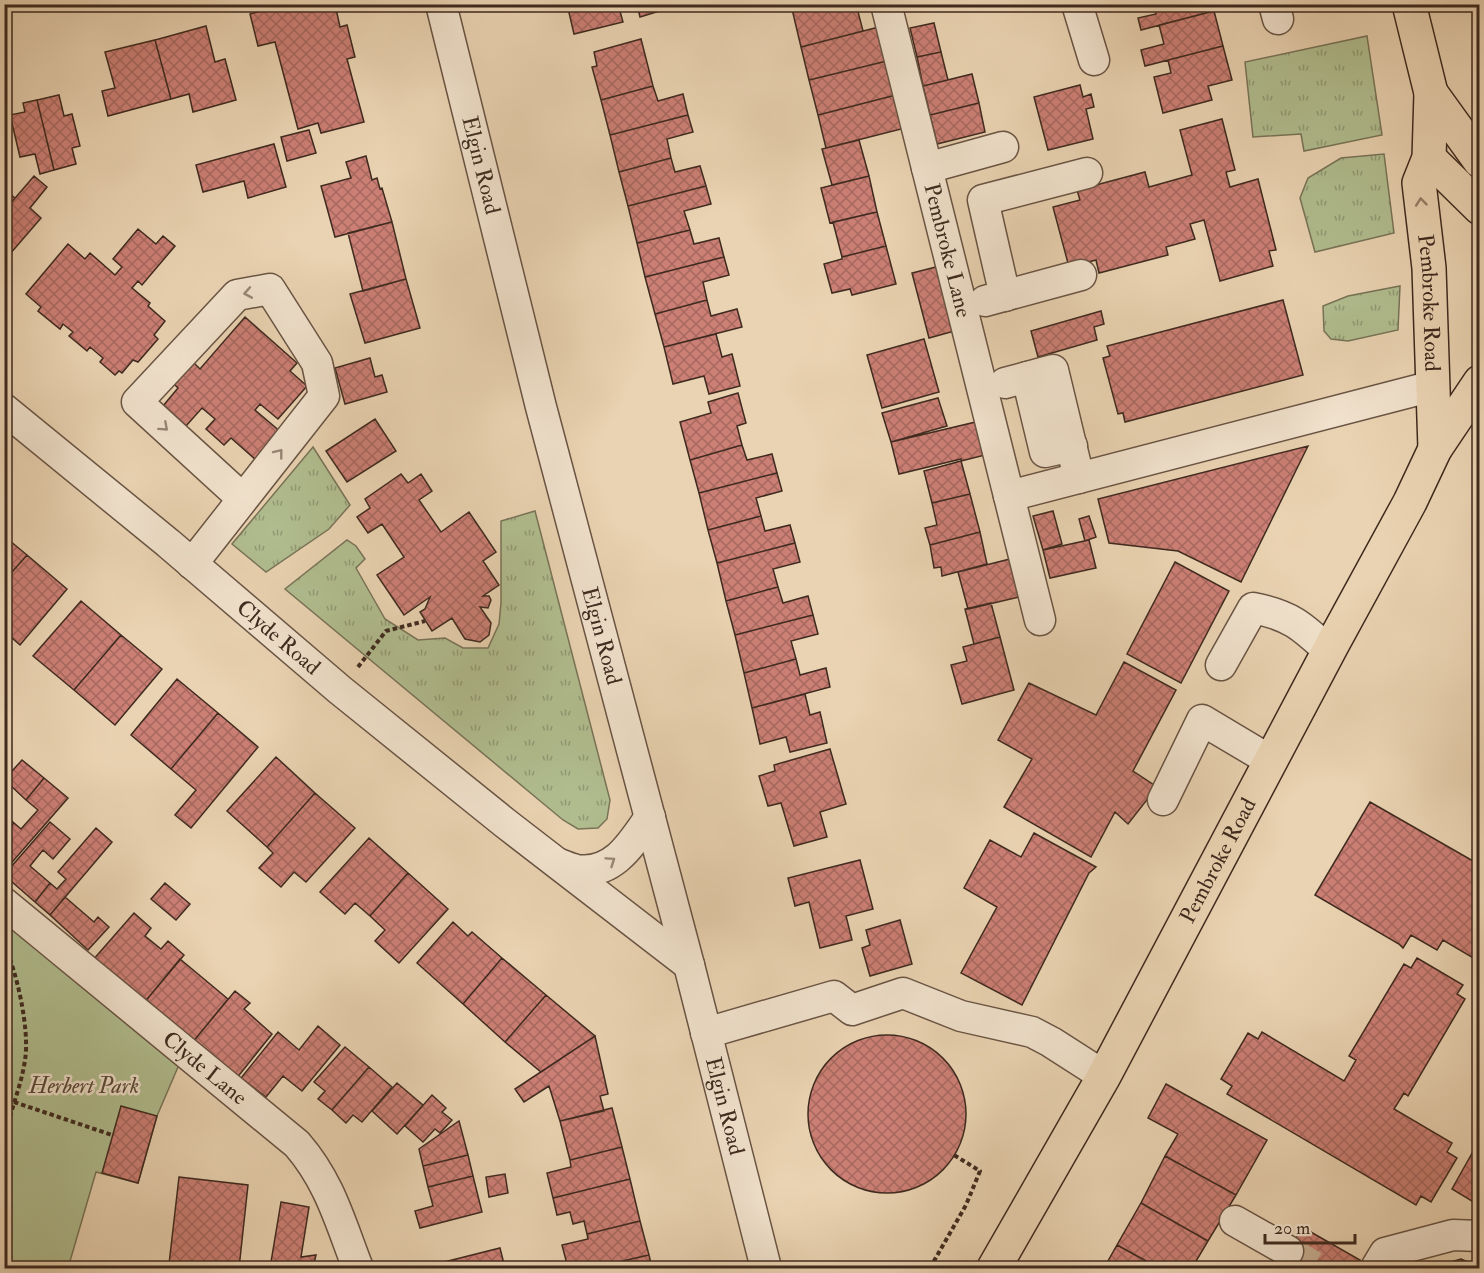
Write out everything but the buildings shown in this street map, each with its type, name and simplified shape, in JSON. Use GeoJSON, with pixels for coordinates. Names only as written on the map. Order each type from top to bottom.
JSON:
{"type":"FeatureCollection","features":[{"type":"Feature","properties":{"kind":"main road","name":"Pembroke Road"},"geometry":{"type":"LineString","coordinates":[[1409,4],[1431,93],[1429,158],[1419,183],[1429,268],[1435,449]]}},
{"type":"Feature","properties":{"kind":"main road","name":"Pembroke Road"},"geometry":{"type":"LineString","coordinates":[[1431,93],[1479,161]]}},
{"type":"Feature","properties":{"kind":"main road"},"geometry":{"type":"LineString","coordinates":[[1429,158],[1479,208]]}},
{"type":"Feature","properties":{"kind":"main road","name":"Pembroke Road"},"geometry":{"type":"LineString","coordinates":[[994,1269],[1104,1076],[1410,502],[1435,449],[1479,382]]}},
{"type":"Feature","properties":{"kind":"street","name":"Elgin Road"},"geometry":{"type":"LineString","coordinates":[[441,4],[541,407],[689,965],[766,1269]]}},
{"type":"Feature","properties":{"kind":"street","name":"Pembroke Lane"},"geometry":{"type":"LineString","coordinates":[[886,4],[1040,620]]}},
{"type":"Feature","properties":{"kind":"street"},"geometry":{"type":"LineString","coordinates":[[1077,4],[1094,60]]}},
{"type":"Feature","properties":{"kind":"street"},"geometry":{"type":"LineString","coordinates":[[927,168],[1003,147]]}},
{"type":"Feature","properties":{"kind":"street"},"geometry":{"type":"LineString","coordinates":[[1005,296],[983,200],[1087,173]]}},
{"type":"Feature","properties":{"kind":"street"},"geometry":{"type":"LineString","coordinates":[[962,307],[1081,275]]}},
{"type":"Feature","properties":{"kind":"street"},"geometry":{"type":"LineString","coordinates":[[192,564],[324,396],[316,363],[270,289],[237,295],[137,402],[243,499]]}},
{"type":"Feature","properties":{"kind":"street"},"geometry":{"type":"LineString","coordinates":[[1016,380],[1053,370],[1079,478]]}},
{"type":"Feature","properties":{"kind":"street"},"geometry":{"type":"LineString","coordinates":[[1009,496],[1433,386]]}},
{"type":"Feature","properties":{"kind":"street","name":"Clyde Road"},"geometry":{"type":"LineString","coordinates":[[4,409],[340,690],[556,863],[689,965]]}},
{"type":"Feature","properties":{"kind":"street"},"geometry":{"type":"LineString","coordinates":[[1221,665],[1253,608],[1276,612],[1301,626],[1329,651]]}},
{"type":"Feature","properties":{"kind":"street"},"geometry":{"type":"LineString","coordinates":[[1163,800],[1202,720],[1271,761]]}},
{"type":"Feature","properties":{"kind":"street","name":"Clyde Road"},"geometry":{"type":"LineString","coordinates":[[556,863],[578,870],[602,868],[626,852],[650,817]]}},
{"type":"Feature","properties":{"kind":"street","name":"Clyde Lane"},"geometry":{"type":"LineString","coordinates":[[4,903],[297,1144],[314,1163],[327,1188],[358,1269]]}},
{"type":"Feature","properties":{"kind":"street"},"geometry":{"type":"LineString","coordinates":[[706,1033],[834,996],[852,1011],[903,993],[961,1016],[1032,1032],[1104,1076]]}},
{"type":"Feature","properties":{"kind":"street"},"geometry":{"type":"LineString","coordinates":[[1235,1221],[1288,1251]]}},
{"type":"Feature","properties":{"kind":"street"},"geometry":{"type":"LineString","coordinates":[[1377,1269],[1384,1253],[1453,1235],[1479,1236]]}},
{"type":"Feature","properties":{"kind":"path"},"geometry":{"type":"LineString","coordinates":[[366,656],[386,631],[425,621]]}},
{"type":"Feature","properties":{"kind":"path"},"geometry":{"type":"LineString","coordinates":[[4,945],[12,961],[20,993],[26,1041],[26,1058],[14,1102],[6,1118],[4,1142]]}},
{"type":"Feature","properties":{"kind":"path"},"geometry":{"type":"LineString","coordinates":[[14,1102],[112,1136]]}},
{"type":"Feature","properties":{"kind":"path"},"geometry":{"type":"LineString","coordinates":[[930,1269],[966,1204],[980,1171],[954,1155]]}},
{"type":"Feature","properties":{"kind":"green space"},"geometry":{"type":"Polygon","coordinates":[[[1367,36],[1382,135],[1304,151],[1301,134],[1253,137],[1245,62],[1367,36]]]}},
{"type":"Feature","properties":{"kind":"green space"},"geometry":{"type":"Polygon","coordinates":[[[1384,154],[1394,233],[1315,252],[1300,198],[1308,178],[1341,158],[1384,154]]]}},
{"type":"Feature","properties":{"kind":"green space"},"geometry":{"type":"Polygon","coordinates":[[[1400,286],[1398,330],[1348,341],[1331,339],[1324,331],[1323,306],[1348,296],[1400,286]]]}},
{"type":"Feature","properties":{"kind":"green space"},"geometry":{"type":"Polygon","coordinates":[[[313,447],[350,505],[329,529],[266,572],[232,544],[313,447]]]}},
{"type":"Feature","properties":{"kind":"green space"},"geometry":{"type":"Polygon","coordinates":[[[535,511],[610,800],[607,819],[598,828],[578,829],[563,820],[285,589],[347,540],[356,546],[365,559],[356,568],[385,619],[418,640],[445,638],[463,648],[488,648],[499,624],[501,521],[535,511]]]}},
{"type":"Feature","properties":{"kind":"green space","name":"Herbert Park"},"geometry":{"type":"Polygon","coordinates":[[[5,920],[181,1060],[157,1116],[138,1183],[96,1172],[68,1268],[5,1268],[5,920]]]}},
{"type":"Feature","properties":{"kind":"tunnel"},"geometry":{"type":"LineString","coordinates":[[1288,1251],[1317,1268]]}}]}
